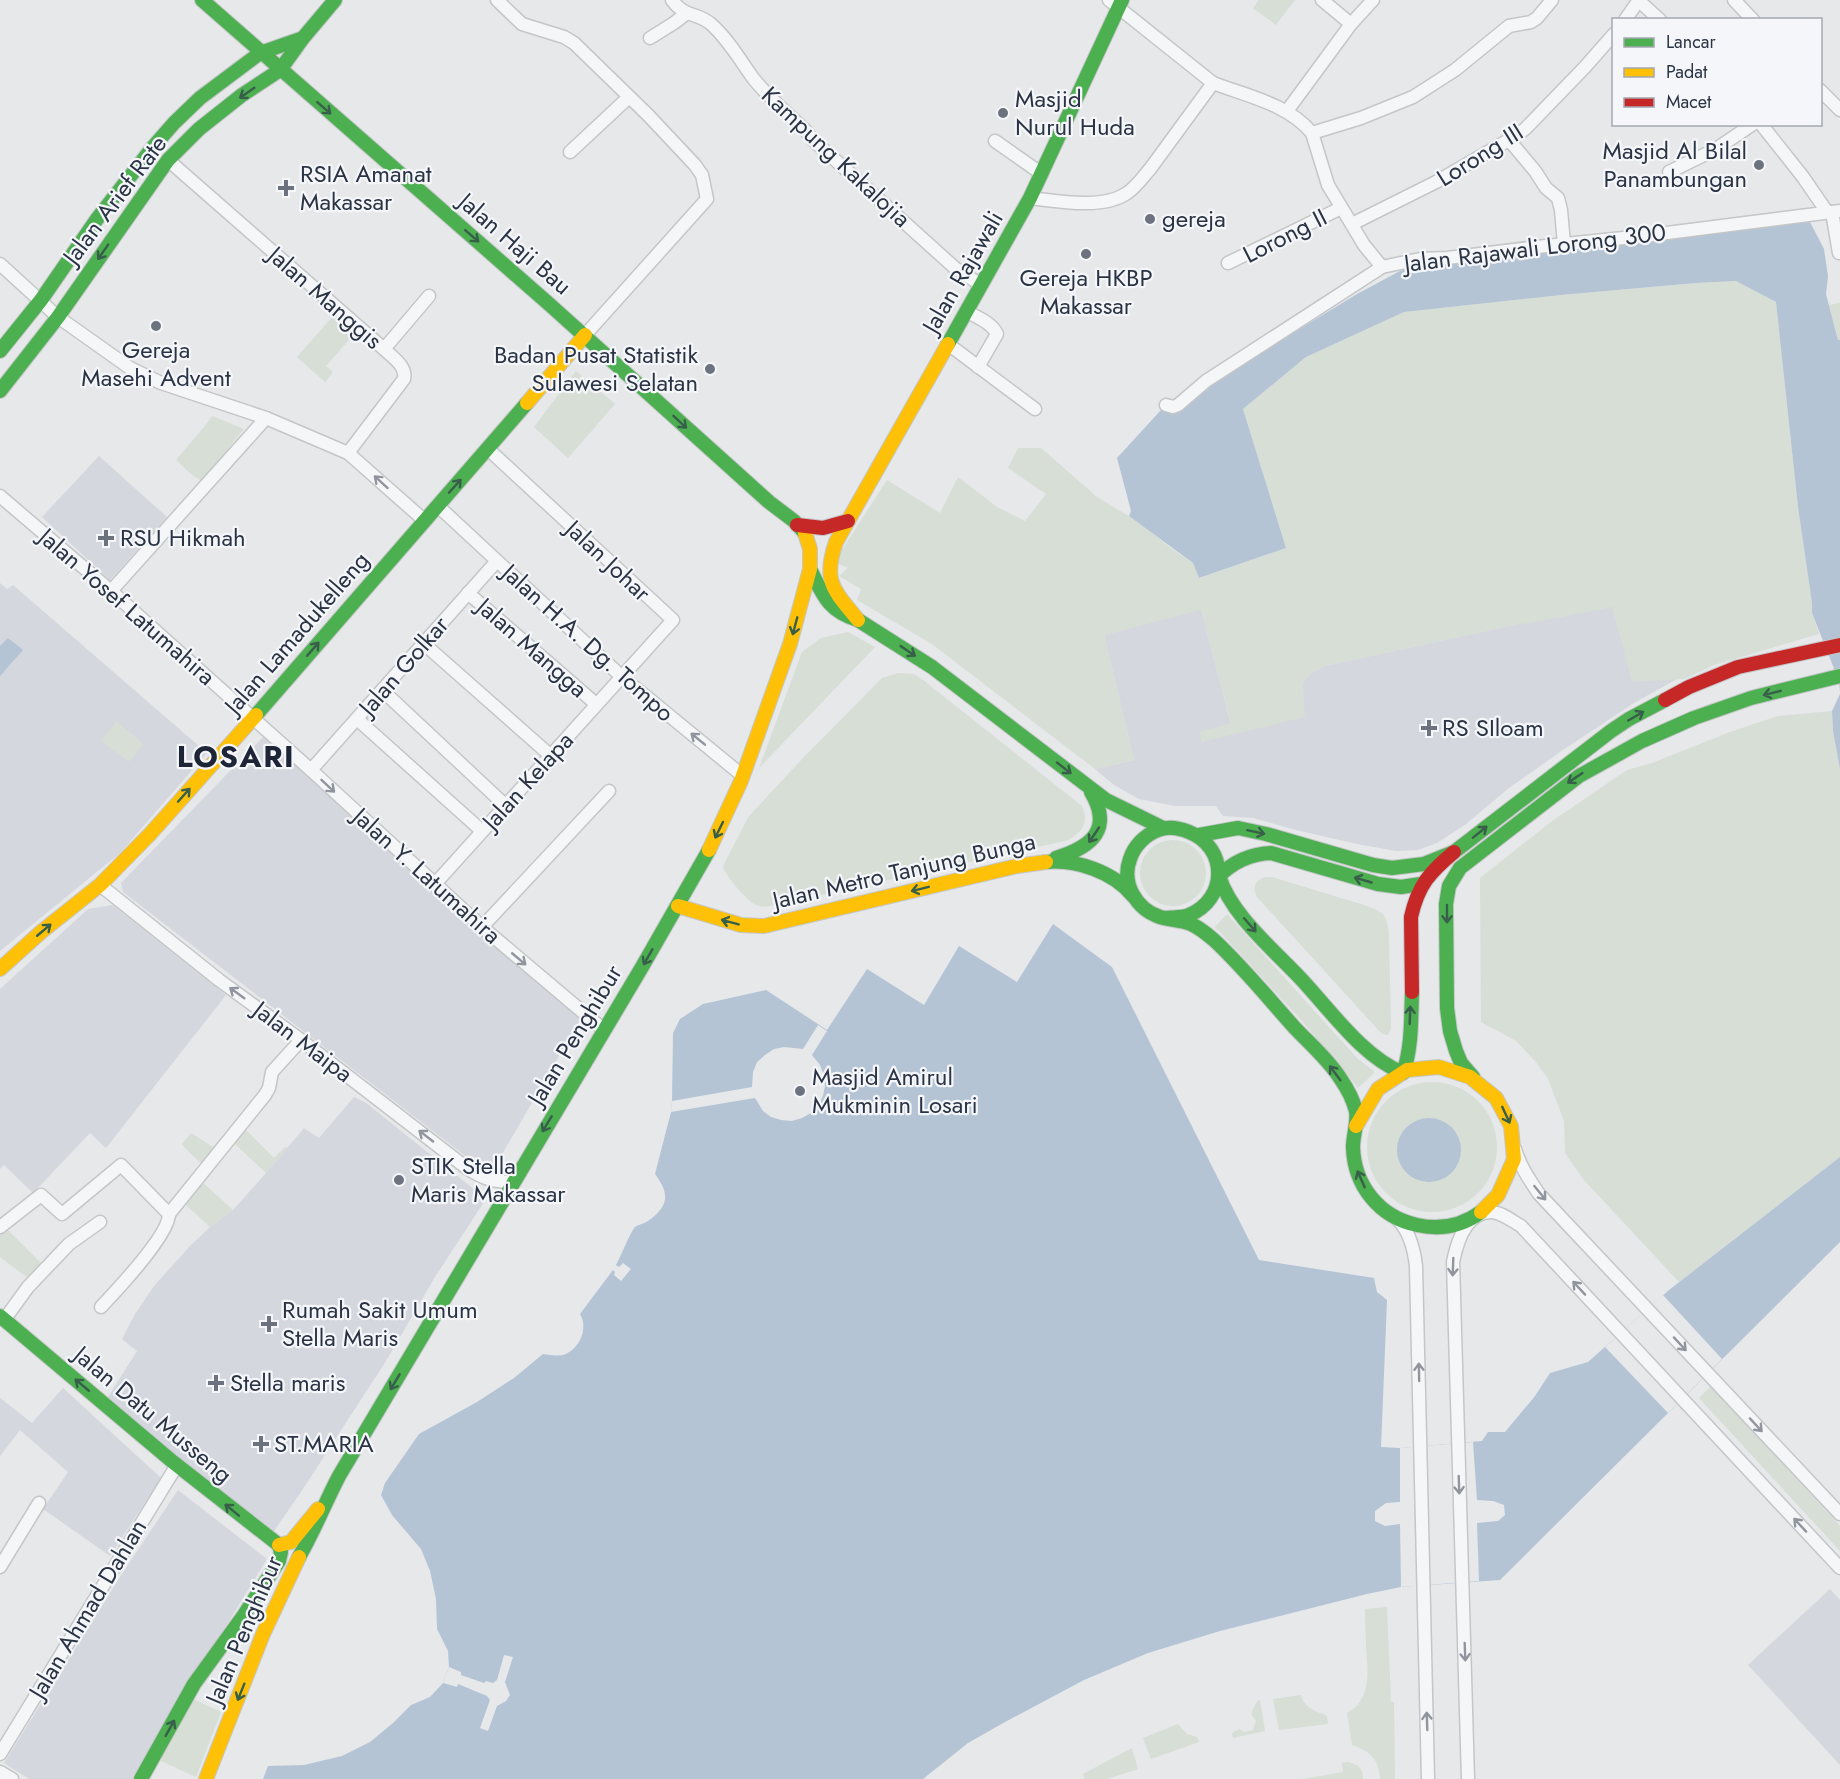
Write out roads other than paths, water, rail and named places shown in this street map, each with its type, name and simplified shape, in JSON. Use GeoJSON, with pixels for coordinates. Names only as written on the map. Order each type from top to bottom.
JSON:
{"type":"FeatureCollection","features":[{"type":"Feature","properties":{"kind":"main road","name":"Jalan Haji Bau"},"geometry":{"type":"LineString","coordinates":[[202,0],[585,335],[753,488],[797,525],[803,531],[810,547],[810,569]]}},
{"type":"Feature","properties":{"kind":"main road"},"geometry":{"type":"LineString","coordinates":[[303,38],[335,0]]}},
{"type":"Feature","properties":{"kind":"main road","name":"Jalan Rajawali"},"geometry":{"type":"LineString","coordinates":[[858,620],[834,589],[828,573],[829,559],[1030,198],[1116,2]]}},
{"type":"Feature","properties":{"kind":"main road","name":"Jalan Arief Rate"},"geometry":{"type":"LineString","coordinates":[[0,351],[41,300],[97,219],[174,123],[200,98],[260,53],[303,38]]}},
{"type":"Feature","properties":{"kind":"main road","name":"Jalan Arief Rate"},"geometry":{"type":"LineString","coordinates":[[0,391],[58,316],[168,160],[199,129],[242,95],[280,70],[303,38]]}},
{"type":"Feature","properties":{"kind":"main road","name":"Jalan Lamadukelleng"},"geometry":{"type":"LineString","coordinates":[[0,969],[41,932],[100,885],[151,832],[488,449],[585,335]]}},
{"type":"Feature","properties":{"kind":"main road"},"geometry":{"type":"LineString","coordinates":[[797,525],[819,529],[830,528],[849,521]]}},
{"type":"Feature","properties":{"kind":"main road"},"geometry":{"type":"LineString","coordinates":[[810,569],[825,598],[844,616],[858,620],[883,634],[932,667],[1106,800],[1163,828]]}},
{"type":"Feature","properties":{"kind":"main road","name":"Jalan Penghibur"},"geometry":{"type":"LineString","coordinates":[[206,1779],[263,1634],[296,1561],[316,1527],[326,1500],[678,906],[710,848],[743,776],[790,644],[810,569]]}},
{"type":"Feature","properties":{"kind":"main road"},"geometry":{"type":"LineString","coordinates":[[1403,1072],[1407,1064],[1411,1018],[1411,917],[1414,900],[1421,884],[1432,870],[1557,771],[1611,731],[1654,705],[1689,687],[1738,667],[1840,645]]}},
{"type":"Feature","properties":{"kind":"main road"},"geometry":{"type":"LineString","coordinates":[[1473,1077],[1461,1063],[1456,1051],[1447,1008],[1446,904],[1449,886],[1460,867],[1579,776],[1642,741],[1694,717],[1751,698],[1835,677]]}},
{"type":"Feature","properties":{"kind":"main road"},"geometry":{"type":"LineString","coordinates":[[1047,860],[1079,850],[1095,836],[1100,825],[1101,810],[1087,786]]}},
{"type":"Feature","properties":{"kind":"main road"},"geometry":{"type":"LineString","coordinates":[[1356,1126],[1361,1112],[1373,1094],[1383,1084],[1403,1072],[1426,1067],[1452,1069],[1482,1083],[1498,1100],[1509,1120],[1514,1142],[1512,1164],[1503,1188],[1495,1199],[1465,1222],[1437,1227],[1420,1226],[1397,1219],[1376,1204],[1362,1185],[1358,1174],[1353,1151],[1356,1116],[1348,1091],[1339,1076],[1208,935],[1190,924],[1148,911],[1133,896],[1128,868],[1133,850],[1146,836],[1163,828],[1172,827],[1199,835],[1212,849],[1226,893],[1236,907],[1364,1046],[1391,1068],[1403,1072]]}},
{"type":"Feature","properties":{"kind":"main road"},"geometry":{"type":"LineString","coordinates":[[1199,835],[1238,828],[1353,860],[1392,868],[1424,864],[1454,852]]}},
{"type":"Feature","properties":{"kind":"main road"},"geometry":{"type":"LineString","coordinates":[[1166,918],[1183,918],[1198,911],[1205,906],[1215,892],[1219,876],[1228,867],[1259,854],[1271,854],[1378,884],[1401,887],[1421,884]]}},
{"type":"Feature","properties":{"kind":"main road","name":"Jalan Metro Tanjung Bunga"},"geometry":{"type":"LineString","coordinates":[[678,906],[741,925],[764,926],[1047,860],[1077,863],[1113,879],[1133,896]]}},
{"type":"Feature","properties":{"kind":"main road","name":"Jalan Datu Musseng"},"geometry":{"type":"LineString","coordinates":[[2,1318],[177,1465],[279,1545]]}},
{"type":"Feature","properties":{"kind":"main road","name":"Jalan Penghibur"},"geometry":{"type":"LineString","coordinates":[[279,1545],[287,1545],[294,1541],[305,1523],[326,1500]]}},
{"type":"Feature","properties":{"kind":"main road"},"geometry":{"type":"LineString","coordinates":[[141,1779],[194,1684],[244,1615],[279,1561],[281,1552],[279,1545]]}},
{"type":"Feature","properties":{"kind":"street"},"geometry":{"type":"LineString","coordinates":[[497,0],[522,24],[569,39],[629,97],[702,175],[707,199],[585,335]]}},
{"type":"Feature","properties":{"kind":"street","name":"Kampung Kakalojia"},"geometry":{"type":"LineString","coordinates":[[672,0],[680,10],[712,25],[742,59],[754,79],[813,140],[955,268],[981,285]]}},
{"type":"Feature","properties":{"kind":"street"},"geometry":{"type":"LineString","coordinates":[[1322,0],[1351,24]]}},
{"type":"Feature","properties":{"kind":"street"},"geometry":{"type":"LineString","coordinates":[[1287,111],[1351,24],[1373,0]]}},
{"type":"Feature","properties":{"kind":"street"},"geometry":{"type":"LineString","coordinates":[[1116,2],[1213,83],[1287,111],[1312,133],[1361,118],[1413,97],[1455,70],[1509,26],[1531,22],[1537,18],[1551,0]]}},
{"type":"Feature","properties":{"kind":"street"},"geometry":{"type":"LineString","coordinates":[[1625,18],[1638,0],[1658,18]]}},
{"type":"Feature","properties":{"kind":"street"},"geometry":{"type":"LineString","coordinates":[[1734,0],[1750,18]]}},
{"type":"Feature","properties":{"kind":"street"},"geometry":{"type":"LineString","coordinates":[[650,38],[687,13]]}},
{"type":"Feature","properties":{"kind":"street","name":"Lorong III"},"geometry":{"type":"LineString","coordinates":[[1352,224],[1436,182],[1525,129],[1612,36]]}},
{"type":"Feature","properties":{"kind":"street"},"geometry":{"type":"LineString","coordinates":[[1030,198],[1081,203],[1112,199],[1126,194],[1150,169],[1213,83]]}},
{"type":"Feature","properties":{"kind":"street"},"geometry":{"type":"LineString","coordinates":[[1822,91],[1840,110]]}},
{"type":"Feature","properties":{"kind":"street"},"geometry":{"type":"LineString","coordinates":[[570,152],[629,97]]}},
{"type":"Feature","properties":{"kind":"street"},"geometry":{"type":"LineString","coordinates":[[1668,172],[1716,149],[1750,126]]}},
{"type":"Feature","properties":{"kind":"street"},"geometry":{"type":"LineString","coordinates":[[1763,126],[1833,212],[1840,256]]}},
{"type":"Feature","properties":{"kind":"street","name":"Jalan Rajawali Lorong 300"},"geometry":{"type":"LineString","coordinates":[[1312,133],[1328,185],[1364,245],[1382,267],[1420,259],[1447,258],[1750,224],[1833,212]]}},
{"type":"Feature","properties":{"kind":"street"},"geometry":{"type":"LineString","coordinates":[[1509,140],[1546,188],[1558,198],[1564,244]]}},
{"type":"Feature","properties":{"kind":"street"},"geometry":{"type":"LineString","coordinates":[[995,141],[1042,174]]}},
{"type":"Feature","properties":{"kind":"street","name":"Jalan Manggis"},"geometry":{"type":"LineString","coordinates":[[168,160],[404,369],[406,374],[404,379],[348,453]]}},
{"type":"Feature","properties":{"kind":"street","name":"Lorong II"},"geometry":{"type":"LineString","coordinates":[[1228,263],[1341,208]]}},
{"type":"Feature","properties":{"kind":"street"},"geometry":{"type":"LineString","coordinates":[[0,264],[58,316],[130,368],[161,383],[266,418],[348,453],[424,521]]}},
{"type":"Feature","properties":{"kind":"street"},"geometry":{"type":"LineString","coordinates":[[1166,405],[1173,407],[1178,405],[1206,381],[1382,267]]}},
{"type":"Feature","properties":{"kind":"street"},"geometry":{"type":"LineString","coordinates":[[384,349],[429,296]]}},
{"type":"Feature","properties":{"kind":"street"},"geometry":{"type":"LineString","coordinates":[[966,311],[992,326],[997,332],[978,367]]}},
{"type":"Feature","properties":{"kind":"street"},"geometry":{"type":"LineString","coordinates":[[948,344],[1035,409]]}},
{"type":"Feature","properties":{"kind":"street"},"geometry":{"type":"LineString","coordinates":[[111,591],[266,418]]}},
{"type":"Feature","properties":{"kind":"street","name":"Jalan Johar"},"geometry":{"type":"LineString","coordinates":[[488,449],[673,620],[621,676]]}},
{"type":"Feature","properties":{"kind":"street","name":"Jalan Yosef Latumahira"},"geometry":{"type":"LineString","coordinates":[[0,496],[111,591],[253,718]]}},
{"type":"Feature","properties":{"kind":"street","name":"Jalan H.A. Dg. Tompo"},"geometry":{"type":"LineString","coordinates":[[438,506],[621,676],[743,776]]}},
{"type":"Feature","properties":{"kind":"street","name":"Jalan Golkar"},"geometry":{"type":"LineString","coordinates":[[311,770],[496,562]]}},
{"type":"Feature","properties":{"kind":"street","name":"Jalan Mangga"},"geometry":{"type":"LineString","coordinates":[[468,593],[596,704]]}},
{"type":"Feature","properties":{"kind":"street"},"geometry":{"type":"LineString","coordinates":[[423,643],[551,756]]}},
{"type":"Feature","properties":{"kind":"street","name":"Jalan Kelapa"},"geometry":{"type":"LineString","coordinates":[[434,885],[621,676]]}},
{"type":"Feature","properties":{"kind":"street"},"geometry":{"type":"LineString","coordinates":[[383,691],[506,806]]}},
{"type":"Feature","properties":{"kind":"street","name":"Jalan Y. Latumahira"},"geometry":{"type":"LineString","coordinates":[[253,718],[434,885],[604,1030]]}},
{"type":"Feature","properties":{"kind":"street"},"geometry":{"type":"LineString","coordinates":[[357,719],[482,831]]}},
{"type":"Feature","properties":{"kind":"street"},"geometry":{"type":"LineString","coordinates":[[482,927],[609,791]]}},
{"type":"Feature","properties":{"kind":"street","name":"Jalan Maipa"},"geometry":{"type":"LineString","coordinates":[[100,885],[219,980],[481,1178],[496,1182],[513,1182]]}},
{"type":"Feature","properties":{"kind":"street"},"geometry":{"type":"LineString","coordinates":[[101,1307],[151,1248],[169,1221],[170,1214],[265,1095],[272,1072],[301,1040]]}},
{"type":"Feature","properties":{"kind":"street"},"geometry":{"type":"LineString","coordinates":[[1514,1142],[1518,1158],[1539,1194],[1840,1514]]}},
{"type":"Feature","properties":{"kind":"street"},"geometry":{"type":"LineString","coordinates":[[0,1227],[41,1194],[62,1214],[121,1165],[170,1214]]}},
{"type":"Feature","properties":{"kind":"street"},"geometry":{"type":"LineString","coordinates":[[1468,1779],[1453,1262],[1460,1237],[1477,1215],[1491,1212],[1506,1217],[1521,1226],[1840,1568]]}},
{"type":"Feature","properties":{"kind":"street"},"geometry":{"type":"LineString","coordinates":[[1397,1219],[1412,1242],[1416,1266],[1428,1779]]}},
{"type":"Feature","properties":{"kind":"street"},"geometry":{"type":"LineString","coordinates":[[2,1318],[69,1244],[100,1222]]}},
{"type":"Feature","properties":{"kind":"street","name":"Jalan Ahmad Dahlan"},"geometry":{"type":"LineString","coordinates":[[0,1754],[177,1465]]}},
{"type":"Feature","properties":{"kind":"street"},"geometry":{"type":"LineString","coordinates":[[0,1567],[39,1503]]}},
{"type":"Feature","properties":{"kind":"street"},"geometry":{"type":"LineString","coordinates":[[0,1772],[12,1779]]}},
{"type":"Feature","properties":{"kind":"water"},"geometry":{"type":"Polygon","coordinates":[[[1810,222],[1824,249],[1828,276],[1826,294],[1838,340],[1840,340],[1840,692],[1839,681],[1812,613],[1776,302],[1736,281],[1561,295],[1404,312],[1306,357],[1243,409],[1286,548],[1199,578],[1193,563],[1129,516],[1131,511],[1117,458],[1161,410],[1174,410],[1206,386],[1357,294],[1400,271],[1423,264],[1810,222]]]}},
{"type":"Feature","properties":{"kind":"water"},"geometry":{"type":"Polygon","coordinates":[[[8,638],[23,650],[0,676],[0,646],[8,638]]]}},
{"type":"Feature","properties":{"kind":"water"},"geometry":{"type":"Polygon","coordinates":[[[1840,694],[1840,769],[1832,711],[1840,694]]]}},
{"type":"Feature","properties":{"kind":"water"},"geometry":{"type":"Polygon","coordinates":[[[1053,924],[1112,967],[1259,1260],[1374,1278],[1377,1292],[1387,1300],[1381,1447],[1400,1448],[1482,1441],[1488,1432],[1505,1432],[1535,1396],[1550,1373],[1588,1362],[1669,1290],[1840,1157],[1840,1242],[1500,1580],[1401,1587],[1367,1594],[1220,1631],[1148,1653],[1084,1680],[1005,1722],[968,1743],[923,1779],[263,1779],[268,1766],[304,1765],[342,1756],[370,1742],[411,1705],[430,1697],[443,1683],[449,1667],[448,1651],[437,1629],[436,1599],[430,1571],[421,1549],[392,1515],[381,1495],[385,1483],[419,1434],[477,1402],[514,1378],[543,1354],[563,1355],[574,1349],[583,1332],[583,1320],[580,1314],[613,1270],[614,1275],[621,1281],[631,1269],[623,1263],[619,1267],[616,1265],[628,1239],[635,1227],[648,1221],[660,1210],[665,1199],[663,1188],[655,1174],[671,1112],[673,1033],[680,1019],[703,1004],[766,990],[827,1030],[867,969],[924,1005],[959,946],[1017,982],[1053,924]]]}},
{"type":"Feature","properties":{"kind":"water"},"geometry":{"type":"Polygon","coordinates":[[[1429,1118],[1447,1124],[1455,1132],[1461,1150],[1455,1168],[1447,1176],[1429,1182],[1411,1176],[1403,1168],[1397,1150],[1403,1132],[1411,1124],[1429,1118]]]}},
{"type":"Feature","properties":{"kind":"place","name":"Masjid Nurul Huda"},"geometry":{"type":"Point","coordinates":[1003,113]}},
{"type":"Feature","properties":{"kind":"place","name":"Masjid Al Bilal Panambungan"},"geometry":{"type":"Point","coordinates":[1759,165]}},
{"type":"Feature","properties":{"kind":"place","name":"RSIA Amanat Makassar"},"geometry":{"type":"Point","coordinates":[286,188]}},
{"type":"Feature","properties":{"kind":"place","name":"gereja"},"geometry":{"type":"Point","coordinates":[1150,219]}},
{"type":"Feature","properties":{"kind":"place","name":"Gereja HKBP Makassar"},"geometry":{"type":"Point","coordinates":[1086,254]}},
{"type":"Feature","properties":{"kind":"place","name":"Gereja Masehi Advent"},"geometry":{"type":"Point","coordinates":[156,326]}},
{"type":"Feature","properties":{"kind":"place","name":"Badan Pusat Statistik Sulawesi Selatan"},"geometry":{"type":"Point","coordinates":[710,369]}},
{"type":"Feature","properties":{"kind":"place","name":"RSU Hikmah"},"geometry":{"type":"Point","coordinates":[106,538]}},
{"type":"Feature","properties":{"kind":"place","name":"RS SIloam"},"geometry":{"type":"Point","coordinates":[1429,728]}},
{"type":"Feature","properties":{"kind":"place","name":"Masjid Amirul Mukminin Losari"},"geometry":{"type":"Point","coordinates":[800,1091]}},
{"type":"Feature","properties":{"kind":"place","name":"STIK Stella Maris Makassar"},"geometry":{"type":"Point","coordinates":[399,1180]}},
{"type":"Feature","properties":{"kind":"place","name":"Rumah Sakit Umum Stella Maris"},"geometry":{"type":"Point","coordinates":[269,1324]}},
{"type":"Feature","properties":{"kind":"place","name":"Stella maris"},"geometry":{"type":"Point","coordinates":[216,1383]}},
{"type":"Feature","properties":{"kind":"place","name":"ST.MARIA"},"geometry":{"type":"Point","coordinates":[261,1444]}},
{"type":"Feature","properties":{"kind":"district","name":"LOSARI"},"geometry":{"type":"Point","coordinates":[236,757]}}]}
